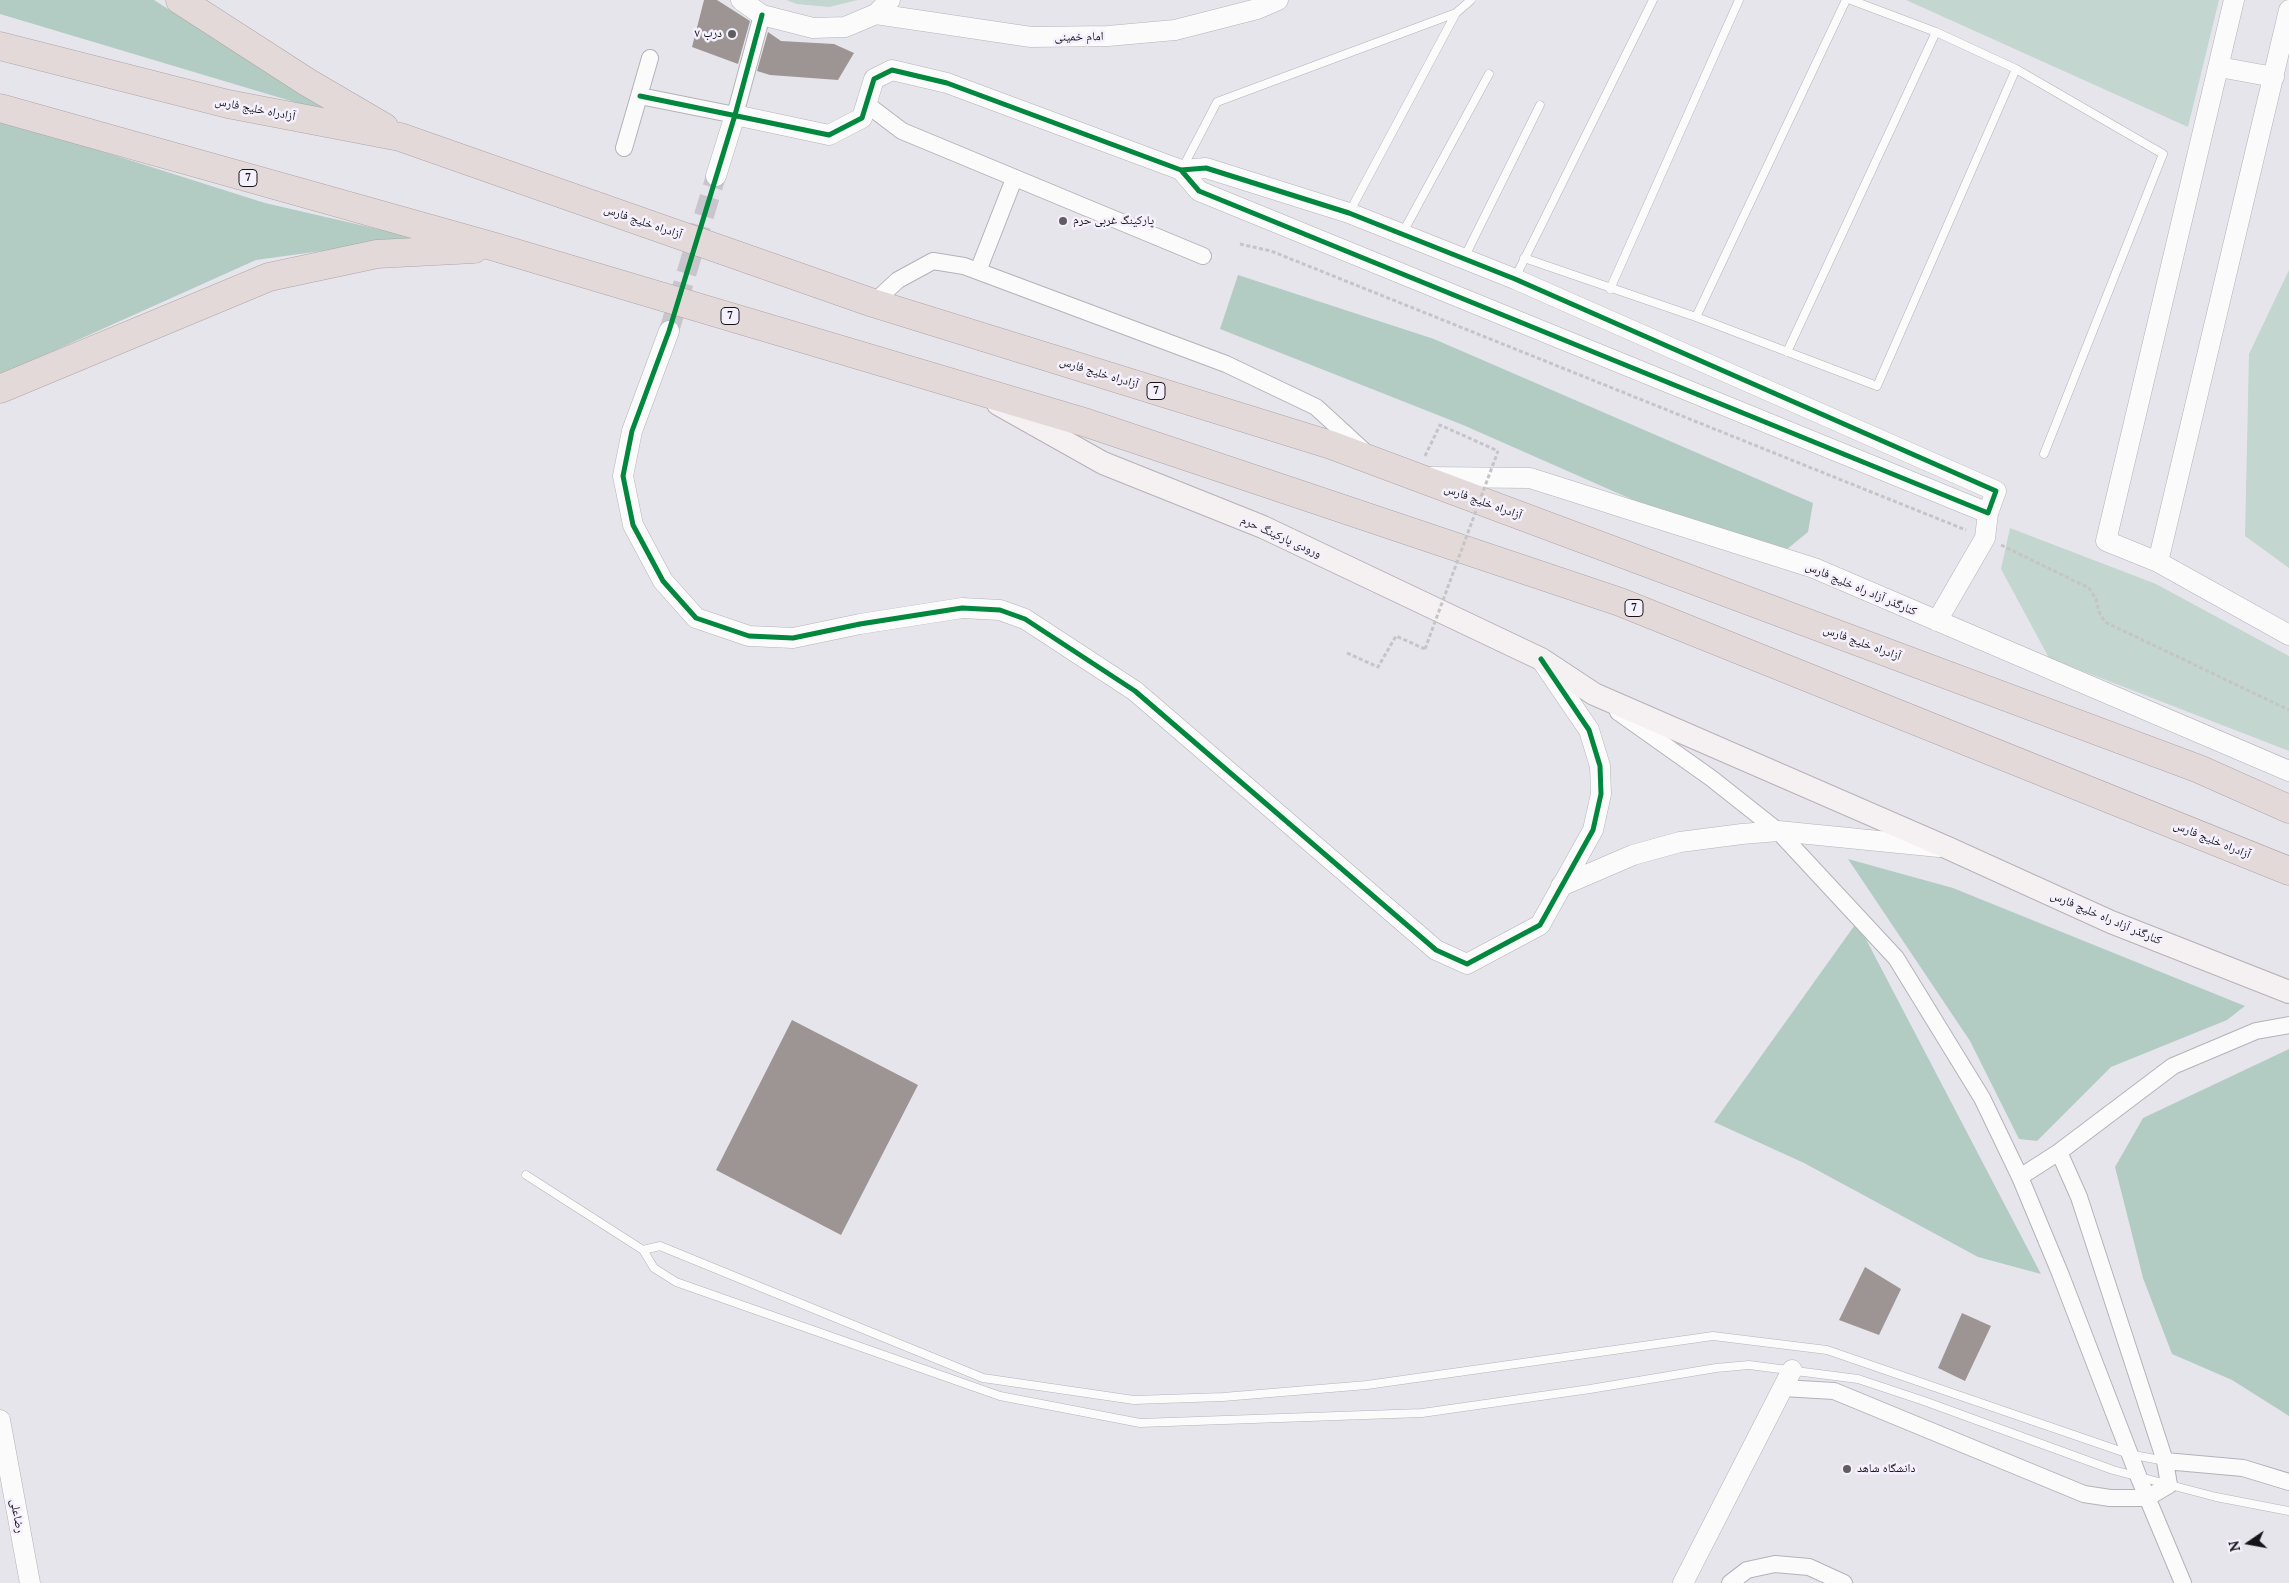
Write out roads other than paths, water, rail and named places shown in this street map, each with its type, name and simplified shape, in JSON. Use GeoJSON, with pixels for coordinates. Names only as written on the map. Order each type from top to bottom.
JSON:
{"type":"FeatureCollection","features":[{"type":"Feature","properties":{"kind":"highway"},"geometry":{"type":"LineString","coordinates":[[180,0],[306,82],[400,137]]}},
{"type":"Feature","properties":{"kind":"highway","name":"آزادراه خلیج فارس"},"geometry":{"type":"LineString","coordinates":[[0,46],[228,104],[400,137],[873,303],[1330,445],[2199,769],[2289,809]]}},
{"type":"Feature","properties":{"kind":"highway","name":"آزادراه خلیج فارس"},"geometry":{"type":"LineString","coordinates":[[0,108],[495,247],[1087,423],[1620,602],[2289,871]]}},
{"type":"Feature","properties":{"kind":"highway"},"geometry":{"type":"LineString","coordinates":[[0,389],[269,277],[377,254],[495,247]]}},
{"type":"Feature","properties":{"kind":"main road","name":"ورودی پارکینگ حرم"},"geometry":{"type":"LineString","coordinates":[[964,386],[1103,463],[1263,527],[1541,660],[1594,694]]}},
{"type":"Feature","properties":{"kind":"main road","name":"کنارگذر آزاد راه خلیج فارس"},"geometry":{"type":"LineString","coordinates":[[1594,694],[1948,848],[2111,922],[2289,992]]}},
{"type":"Feature","properties":{"kind":"street"},"geometry":{"type":"LineString","coordinates":[[741,0],[762,15],[813,28],[845,27],[876,14],[890,0]]}},
{"type":"Feature","properties":{"kind":"street","name":"امام خمینی"},"geometry":{"type":"LineString","coordinates":[[876,14],[1031,37],[1108,36],[1175,30],[1257,9],[1278,0]]}},
{"type":"Feature","properties":{"kind":"street"},"geometry":{"type":"LineString","coordinates":[[2234,0],[2106,541],[2158,562],[2289,635]]}},
{"type":"Feature","properties":{"kind":"street"},"geometry":{"type":"LineString","coordinates":[[2158,562],[2289,10]]}},
{"type":"Feature","properties":{"kind":"street"},"geometry":{"type":"LineString","coordinates":[[716,176],[735,115],[762,15]]}},
{"type":"Feature","properties":{"kind":"street"},"geometry":{"type":"LineString","coordinates":[[624,148],[650,58]]}},
{"type":"Feature","properties":{"kind":"street"},"geometry":{"type":"LineString","coordinates":[[2219,67],[2274,77]]}},
{"type":"Feature","properties":{"kind":"street"},"geometry":{"type":"LineString","coordinates":[[640,96],[829,135],[862,118],[865,103],[874,79],[892,70],[947,83],[1181,170],[1206,168],[1349,213],[1464,259],[1996,491],[1988,513],[1985,538],[1937,621]]}},
{"type":"Feature","properties":{"kind":"street"},"geometry":{"type":"LineString","coordinates":[[865,103],[902,131],[1203,256]]}},
{"type":"Feature","properties":{"kind":"street"},"geometry":{"type":"LineString","coordinates":[[1181,170],[1199,192],[1988,513]]}},
{"type":"Feature","properties":{"kind":"street"},"geometry":{"type":"LineString","coordinates":[[978,271],[1014,179]]}},
{"type":"Feature","properties":{"kind":"street"},"geometry":{"type":"LineString","coordinates":[[873,303],[898,280],[933,262],[964,266],[1235,368],[1316,407],[1377,462]]}},
{"type":"Feature","properties":{"kind":"street"},"geometry":{"type":"LineString","coordinates":[[669,331],[632,431],[623,476],[633,524],[662,582],[696,618],[749,636],[793,638],[860,624],[962,608],[1000,610],[1025,619],[1135,691],[1436,950],[1467,964],[1540,925],[1593,830],[1600,794],[1600,766],[1589,730],[1541,660]]}},
{"type":"Feature","properties":{"kind":"street","name":"کنارگذر آزاد راه خلیج فارس"},"geometry":{"type":"LineString","coordinates":[[1415,477],[1530,478],[1814,568],[2289,771]]}},
{"type":"Feature","properties":{"kind":"street"},"geometry":{"type":"LineString","coordinates":[[1594,694],[1710,778],[1778,831],[1896,958],[1982,1098],[2020,1177],[2060,1273],[2129,1454],[2183,1583]]}},
{"type":"Feature","properties":{"kind":"street"},"geometry":{"type":"LineString","coordinates":[[1561,886],[1633,855],[1680,842],[1778,831],[1948,848]]}},
{"type":"Feature","properties":{"kind":"street"},"geometry":{"type":"LineString","coordinates":[[2020,1177],[2059,1152],[2173,1066],[2256,1031],[2289,1025]]}},
{"type":"Feature","properties":{"kind":"street"},"geometry":{"type":"LineString","coordinates":[[1683,1583],[1788,1379],[1834,1390],[2084,1494],[2110,1498],[2147,1498],[2169,1485],[2165,1461],[2079,1197],[2059,1152]]}},
{"type":"Feature","properties":{"kind":"street","name":"رضاعلی"},"geometry":{"type":"LineString","coordinates":[[0,1420],[30,1583]]}},
{"type":"Feature","properties":{"kind":"street"},"geometry":{"type":"LineString","coordinates":[[2165,1461],[2243,1468],[2289,1482]]}},
{"type":"Feature","properties":{"kind":"street"},"geometry":{"type":"LineString","coordinates":[[1730,1583],[1747,1570],[1775,1564],[1809,1567],[1844,1583]]}},
{"type":"Feature","properties":{"kind":"lane"},"geometry":{"type":"LineString","coordinates":[[1181,170],[1217,102],[1456,13],[1471,0]]}},
{"type":"Feature","properties":{"kind":"lane"},"geometry":{"type":"LineString","coordinates":[[1515,280],[1524,258],[1653,0]]}},
{"type":"Feature","properties":{"kind":"lane"},"geometry":{"type":"LineString","coordinates":[[1610,288],[1740,0]]}},
{"type":"Feature","properties":{"kind":"lane"},"geometry":{"type":"LineString","coordinates":[[1696,317],[1846,0]]}},
{"type":"Feature","properties":{"kind":"lane"},"geometry":{"type":"LineString","coordinates":[[1851,0],[1936,32],[2016,69],[2163,154],[2044,454]]}},
{"type":"Feature","properties":{"kind":"lane"},"geometry":{"type":"LineString","coordinates":[[1349,213],[1456,13]]}},
{"type":"Feature","properties":{"kind":"lane"},"geometry":{"type":"LineString","coordinates":[[1787,352],[1936,32]]}},
{"type":"Feature","properties":{"kind":"lane"},"geometry":{"type":"LineString","coordinates":[[1524,258],[1696,317],[1877,386],[2016,69]]}},
{"type":"Feature","properties":{"kind":"lane"},"geometry":{"type":"LineString","coordinates":[[1402,234],[1489,74]]}},
{"type":"Feature","properties":{"kind":"lane"},"geometry":{"type":"LineString","coordinates":[[1464,259],[1540,105]]}},
{"type":"Feature","properties":{"kind":"lane"},"geometry":{"type":"LineString","coordinates":[[526,1175],[643,1250],[654,1268],[676,1282],[1000,1396],[1140,1423],[1422,1413],[1590,1389],[1716,1368],[1749,1365],[1788,1379],[1858,1379],[2139,1478],[2216,1498],[2289,1510]]}},
{"type":"Feature","properties":{"kind":"lane"},"geometry":{"type":"LineString","coordinates":[[643,1250],[660,1246],[942,1364],[983,1378],[1134,1400],[1223,1397],[1367,1385],[1713,1336],[1827,1350],[2129,1454],[2165,1461]]}},
{"type":"Feature","properties":{"kind":"tunnel"},"geometry":{"type":"LineString","coordinates":[[669,331],[716,176]]}},
{"type":"Feature","properties":{"kind":"place","name":"درب ۷"},"geometry":{"type":"Point","coordinates":[732,34]}},
{"type":"Feature","properties":{"kind":"place","name":"پارکینگ غربی حرم"},"geometry":{"type":"Point","coordinates":[1063,221]}},
{"type":"Feature","properties":{"kind":"place","name":"دانشگاه شاهد"},"geometry":{"type":"Point","coordinates":[1847,1469]}}]}
